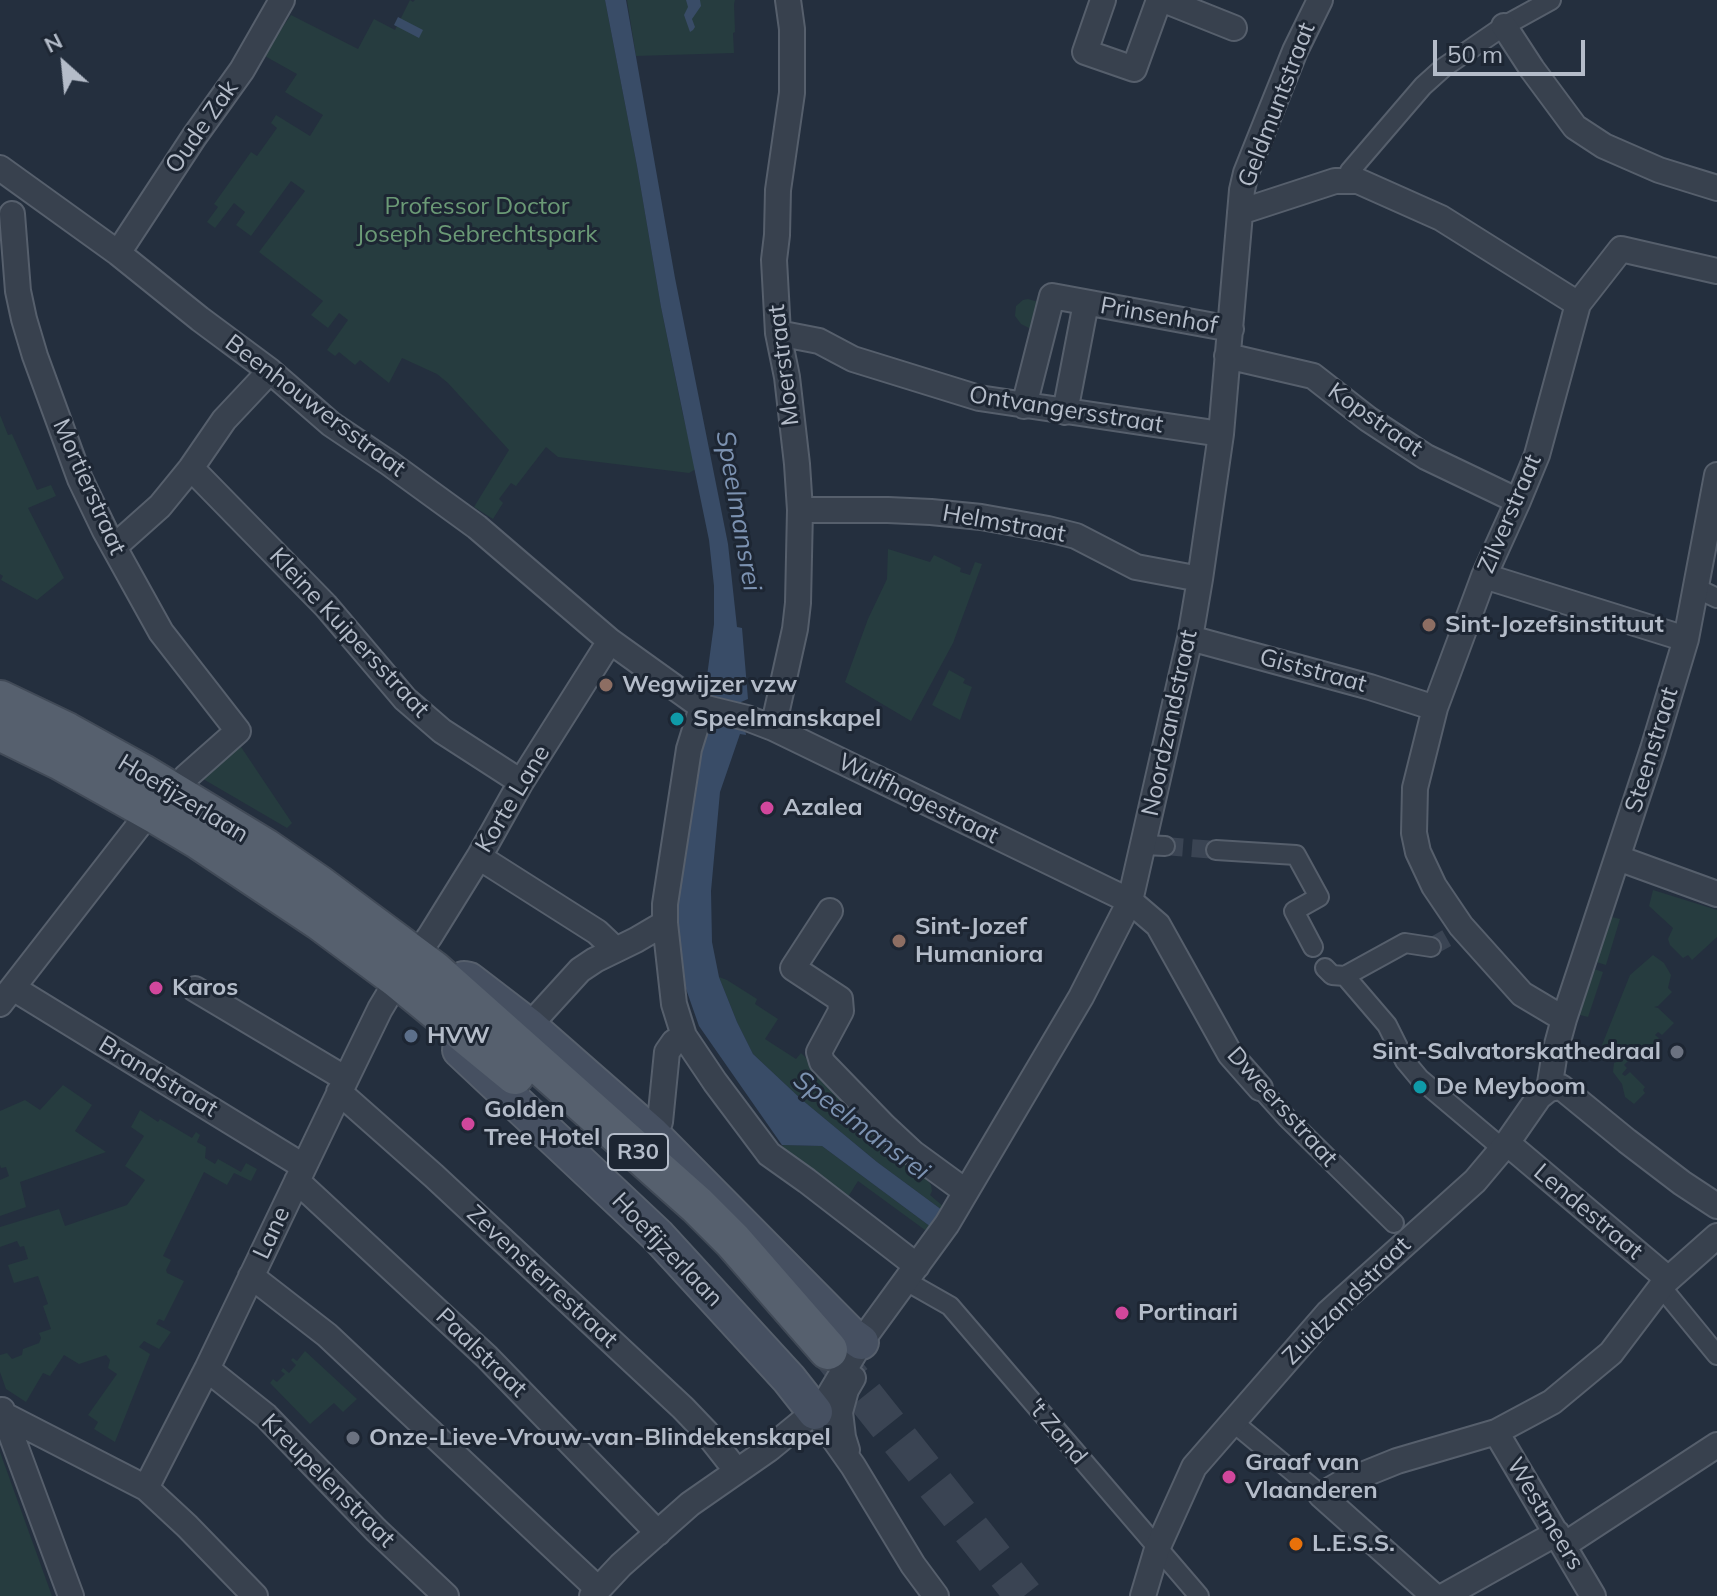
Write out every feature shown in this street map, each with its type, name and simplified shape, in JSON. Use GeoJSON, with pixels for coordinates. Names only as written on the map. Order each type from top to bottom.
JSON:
{"type":"FeatureCollection","features":[{"type":"Feature","properties":{"kind":"main road","name":"Hoefijzerlaan"},"geometry":{"type":"LineString","coordinates":[[0,700],[67,732],[162,802]]}},
{"type":"Feature","properties":{"kind":"main road","name":"Hoefijzerlaan"},"geometry":{"type":"LineString","coordinates":[[0,731],[61,761],[162,802],[319,885],[415,975],[697,1205],[832,1353]]}},
{"type":"Feature","properties":{"kind":"main road","name":"Hoefijzerlaan"},"geometry":{"type":"LineString","coordinates":[[415,975],[469,980],[529,1026],[651,1133],[839,1323],[832,1353]]}},
{"type":"Feature","properties":{"kind":"main road","name":"Hoefijzerlaan"},"geometry":{"type":"LineString","coordinates":[[415,975],[434,1027],[658,1236],[789,1379],[815,1412]]}},
{"type":"Feature","properties":{"kind":"street","name":"Oude Zak"},"geometry":{"type":"LineString","coordinates":[[118,253],[242,70],[282,0]]}},
{"type":"Feature","properties":{"kind":"street","name":"Moerstraat"},"geometry":{"type":"LineString","coordinates":[[773,728],[795,629],[800,510],[787,377],[778,333],[774,260],[778,190],[792,74],[792,29],[788,0]]}},
{"type":"Feature","properties":{"kind":"street"},"geometry":{"type":"LineString","coordinates":[[1103,0],[1085,52],[1134,69],[1162,0],[1234,28]]}},
{"type":"Feature","properties":{"kind":"street","name":"Geldmuntstraat"},"geometry":{"type":"LineString","coordinates":[[1240,212],[1246,173],[1295,51],[1320,0]]}},
{"type":"Feature","properties":{"kind":"street"},"geometry":{"type":"LineString","coordinates":[[1346,180],[1350,171],[1423,86],[1443,68],[1504,26],[1551,0]]}},
{"type":"Feature","properties":{"kind":"street"},"geometry":{"type":"LineString","coordinates":[[1504,26],[1575,127],[1604,146],[1659,170],[1717,188]]}},
{"type":"Feature","properties":{"kind":"street","name":"Beenhouwersstraat"},"geometry":{"type":"LineString","coordinates":[[0,168],[118,253],[270,371],[331,424],[477,527],[610,641],[705,708]]}},
{"type":"Feature","properties":{"kind":"street"},"geometry":{"type":"LineString","coordinates":[[1240,212],[1335,181],[1346,180],[1371,186],[1441,218],[1578,304]]}},
{"type":"Feature","properties":{"kind":"street"},"geometry":{"type":"LineString","coordinates":[[6,222],[29,189]]}},
{"type":"Feature","properties":{"kind":"street","name":"Noordzandstraat"},"geometry":{"type":"LineString","coordinates":[[965,1191],[1081,997],[1154,846],[1200,579],[1221,434],[1240,212]]}},
{"type":"Feature","properties":{"kind":"street","name":"Mortierstraat"},"geometry":{"type":"LineString","coordinates":[[6,222],[18,291],[35,356],[80,479],[161,632],[238,731],[162,802]]}},
{"type":"Feature","properties":{"kind":"street","name":"Zilverstraat"},"geometry":{"type":"LineString","coordinates":[[1564,1019],[1522,994],[1458,930],[1418,852],[1414,833],[1415,788],[1435,708],[1484,576],[1537,455],[1578,304],[1621,249],[1717,271]]}},
{"type":"Feature","properties":{"kind":"street","name":"Prinsenhof"},"geometry":{"type":"LineString","coordinates":[[1024,406],[1052,296],[1231,329]]}},
{"type":"Feature","properties":{"kind":"street","name":"Prinsenhof"},"geometry":{"type":"LineString","coordinates":[[1065,412],[1086,303]]}},
{"type":"Feature","properties":{"kind":"street","name":"Ontvangersstraat"},"geometry":{"type":"LineString","coordinates":[[778,333],[819,341],[853,359],[967,395],[1221,434]]}},
{"type":"Feature","properties":{"kind":"street","name":"Kopstraat"},"geometry":{"type":"LineString","coordinates":[[1227,356],[1313,376],[1368,419],[1426,457],[1518,501]]}},
{"type":"Feature","properties":{"kind":"street"},"geometry":{"type":"LineString","coordinates":[[114,547],[160,506],[224,420],[270,371]]}},
{"type":"Feature","properties":{"kind":"street","name":"Kleine Kuipersstraat"},"geometry":{"type":"LineString","coordinates":[[191,468],[326,606],[405,699],[442,731],[521,782]]}},
{"type":"Feature","properties":{"kind":"street","name":"Steenstraat"},"geometry":{"type":"LineString","coordinates":[[1564,1019],[1686,639],[1706,593],[1717,475]]}},
{"type":"Feature","properties":{"kind":"street","name":"Helmstraat"},"geometry":{"type":"LineString","coordinates":[[800,510],[888,510],[981,517],[1076,536],[1136,567],[1200,579]]}},
{"type":"Feature","properties":{"kind":"street"},"geometry":{"type":"LineString","coordinates":[[1484,576],[1686,639]]}},
{"type":"Feature","properties":{"kind":"street","name":"Giststraat"},"geometry":{"type":"LineString","coordinates":[[1190,638],[1435,708]]}},
{"type":"Feature","properties":{"kind":"street","name":"Korte Lane"},"geometry":{"type":"LineString","coordinates":[[415,975],[430,936],[521,782],[610,641]]}},
{"type":"Feature","properties":{"kind":"street"},"geometry":{"type":"LineString","coordinates":[[705,708],[689,753],[665,904],[674,1004],[684,1036],[769,1154],[807,1181],[911,1274]]}},
{"type":"Feature","properties":{"kind":"street","name":"Wulfhagestraat"},"geometry":{"type":"LineString","coordinates":[[705,708],[773,728],[1130,901]]}},
{"type":"Feature","properties":{"kind":"street"},"geometry":{"type":"LineString","coordinates":[[6,996],[162,802]]}},
{"type":"Feature","properties":{"kind":"street"},"geometry":{"type":"LineString","coordinates":[[1216,850],[1296,855],[1319,897],[1294,911],[1313,947]]}},
{"type":"Feature","properties":{"kind":"street"},"geometry":{"type":"LineString","coordinates":[[479,857],[597,932],[615,949]]}},
{"type":"Feature","properties":{"kind":"street"},"geometry":{"type":"LineString","coordinates":[[1618,858],[1717,894]]}},
{"type":"Feature","properties":{"kind":"street","name":"Dweersstraat"},"geometry":{"type":"LineString","coordinates":[[1130,901],[1158,925],[1230,1054],[1287,1118],[1394,1223]]}},
{"type":"Feature","properties":{"kind":"street"},"geometry":{"type":"LineString","coordinates":[[251,1276],[327,1335],[595,1592],[690,1504],[769,1449],[824,1404],[832,1353],[911,1274],[947,1224],[965,1191],[913,1153],[822,1062],[819,1052],[841,1011],[840,999],[793,968],[830,911]]}},
{"type":"Feature","properties":{"kind":"street"},"geometry":{"type":"LineString","coordinates":[[529,1026],[580,970],[665,923]]}},
{"type":"Feature","properties":{"kind":"street"},"geometry":{"type":"LineString","coordinates":[[1325,968],[1332,975],[1345,976],[1405,943],[1431,947]]}},
{"type":"Feature","properties":{"kind":"street","name":"Lane"},"geometry":{"type":"LineString","coordinates":[[146,1488],[207,1369],[380,1009],[415,975]]}},
{"type":"Feature","properties":{"kind":"street"},"geometry":{"type":"LineString","coordinates":[[1345,976],[1387,1025],[1405,1061],[1420,1079],[1505,1146]]}},
{"type":"Feature","properties":{"kind":"street","name":"Zevensterrestraat"},"geometry":{"type":"LineString","coordinates":[[195,989],[342,1085],[434,1176],[683,1408],[736,1470]]}},
{"type":"Feature","properties":{"kind":"street","name":"Brandstraat"},"geometry":{"type":"LineString","coordinates":[[6,996],[300,1173]]}},
{"type":"Feature","properties":{"kind":"street"},"geometry":{"type":"LineString","coordinates":[[1564,1019],[1549,1089],[1561,1087],[1682,1183],[1717,1206]]}},
{"type":"Feature","properties":{"kind":"street"},"geometry":{"type":"LineString","coordinates":[[651,1133],[660,1122],[667,1052],[674,1042],[684,1036]]}},
{"type":"Feature","properties":{"kind":"street","name":"Zuidzandstraat"},"geometry":{"type":"LineString","coordinates":[[1143,1596],[1157,1549],[1194,1467],[1328,1313],[1464,1191],[1505,1146],[1539,1097],[1549,1089]]}},
{"type":"Feature","properties":{"kind":"street","name":"Lendestraat"},"geometry":{"type":"LineString","coordinates":[[1505,1146],[1661,1273],[1664,1283]]}},
{"type":"Feature","properties":{"kind":"street","name":"Paalstraat"},"geometry":{"type":"LineString","coordinates":[[300,1173],[487,1357],[658,1533]]}},
{"type":"Feature","properties":{"kind":"street"},"geometry":{"type":"LineString","coordinates":[[1321,1495],[1397,1461],[1496,1432],[1552,1402],[1611,1353],[1664,1283],[1717,1236]]}},
{"type":"Feature","properties":{"kind":"street","name":"'t Zand"},"geometry":{"type":"LineString","coordinates":[[911,1274],[950,1306],[1199,1596]]}},
{"type":"Feature","properties":{"kind":"street"},"geometry":{"type":"LineString","coordinates":[[1664,1283],[1667,1294],[1717,1355]]}},
{"type":"Feature","properties":{"kind":"street"},"geometry":{"type":"LineString","coordinates":[[832,1353],[862,1358],[846,1390],[840,1412],[843,1437],[853,1466]]}},
{"type":"Feature","properties":{"kind":"street","name":"Kreupelenstraat"},"geometry":{"type":"LineString","coordinates":[[207,1369],[266,1416],[376,1530],[446,1596]]}},
{"type":"Feature","properties":{"kind":"street"},"geometry":{"type":"LineString","coordinates":[[2,1410],[146,1488],[255,1596]]}},
{"type":"Feature","properties":{"kind":"street"},"geometry":{"type":"LineString","coordinates":[[2,1410],[71,1596]]}},
{"type":"Feature","properties":{"kind":"street"},"geometry":{"type":"LineString","coordinates":[[815,1412],[936,1596]]}},
{"type":"Feature","properties":{"kind":"street"},"geometry":{"type":"LineString","coordinates":[[1233,1422],[1321,1495],[1434,1596]]}},
{"type":"Feature","properties":{"kind":"street","name":"Westmeers"},"geometry":{"type":"LineString","coordinates":[[1496,1432],[1593,1596]]}},
{"type":"Feature","properties":{"kind":"street"},"geometry":{"type":"LineString","coordinates":[[1444,1596],[1560,1539],[1717,1445]]}},
{"type":"Feature","properties":{"kind":"green space","name":"Professor Doctor Joseph Sebrechtspark"},"geometry":{"type":"Polygon","coordinates":[[[410,0],[605,0],[661,307],[696,469],[689,473],[558,457],[546,447],[516,486],[511,483],[499,499],[503,503],[493,519],[474,507],[509,450],[437,374],[402,358],[389,383],[360,360],[355,365],[339,352],[335,356],[327,350],[348,320],[339,313],[328,328],[311,315],[323,301],[259,252],[305,191],[291,181],[251,236],[236,225],[245,212],[234,203],[215,228],[207,222],[218,207],[214,204],[251,152],[257,156],[277,128],[271,123],[276,115],[310,136],[323,115],[285,92],[297,74],[263,55],[291,15],[358,49],[374,19],[395,30],[410,0]]]}},
{"type":"Feature","properties":{"kind":"green space"},"geometry":{"type":"Polygon","coordinates":[[[627,0],[735,0],[734,53],[636,56],[627,0]]]}},
{"type":"Feature","properties":{"kind":"green space"},"geometry":{"type":"Polygon","coordinates":[[[1028,299],[1042,303],[1035,331],[1021,324],[1015,316],[1016,306],[1028,299]]]}},
{"type":"Feature","properties":{"kind":"green space"},"geometry":{"type":"Polygon","coordinates":[[[0,415],[37,490],[51,485],[56,496],[28,508],[64,578],[37,600],[1,580],[0,415]]]}},
{"type":"Feature","properties":{"kind":"green space"},"geometry":{"type":"Polygon","coordinates":[[[888,549],[930,562],[934,555],[970,575],[975,562],[982,564],[953,643],[911,721],[845,682],[868,619],[887,579],[888,549]]]}},
{"type":"Feature","properties":{"kind":"green space"},"geometry":{"type":"Polygon","coordinates":[[[949,670],[972,687],[960,720],[932,705],[949,670]]]}},
{"type":"Feature","properties":{"kind":"green space"},"geometry":{"type":"Polygon","coordinates":[[[237,741],[292,823],[287,828],[198,776],[237,741]]]}},
{"type":"Feature","properties":{"kind":"green space"},"geometry":{"type":"Polygon","coordinates":[[[1653,890],[1717,910],[1717,937],[1692,960],[1688,955],[1683,958],[1670,945],[1668,939],[1673,928],[1649,906],[1653,890]]]}},
{"type":"Feature","properties":{"kind":"green space"},"geometry":{"type":"Polygon","coordinates":[[[1608,916],[1620,919],[1606,965],[1593,961],[1608,916]]]}},
{"type":"Feature","properties":{"kind":"green space"},"geometry":{"type":"Polygon","coordinates":[[[1653,955],[1664,963],[1671,975],[1668,988],[1672,992],[1654,1007],[1674,1023],[1662,1035],[1658,1032],[1655,1035],[1659,1038],[1647,1050],[1643,1046],[1600,1050],[1630,975],[1653,955]]]}},
{"type":"Feature","properties":{"kind":"green space"},"geometry":{"type":"Polygon","coordinates":[[[1591,968],[1603,972],[1588,1017],[1576,1014],[1591,968]]]}},
{"type":"Feature","properties":{"kind":"green space"},"geometry":{"type":"Polygon","coordinates":[[[719,977],[757,999],[755,1004],[778,1019],[765,1039],[796,1059],[801,1053],[919,1168],[931,1185],[930,1195],[944,1207],[942,1210],[877,1162],[801,1099],[753,1054],[719,977]]]}},
{"type":"Feature","properties":{"kind":"green space"},"geometry":{"type":"Polygon","coordinates":[[[1630,1059],[1624,1065],[1627,1068],[1622,1074],[1625,1076],[1630,1072],[1645,1087],[1645,1093],[1634,1104],[1625,1097],[1622,1084],[1613,1072],[1614,1063],[1630,1059]]]}},
{"type":"Feature","properties":{"kind":"green space"},"geometry":{"type":"Polygon","coordinates":[[[63,1085],[92,1105],[75,1131],[106,1152],[20,1182],[26,1207],[0,1216],[0,1180],[9,1176],[6,1167],[1,1168],[0,1165],[0,1111],[25,1100],[40,1110],[63,1085]]]}},
{"type":"Feature","properties":{"kind":"green space"},"geometry":{"type":"Polygon","coordinates":[[[140,1110],[192,1138],[196,1132],[200,1135],[197,1142],[206,1147],[205,1158],[215,1164],[218,1159],[241,1172],[246,1163],[257,1169],[251,1181],[234,1173],[227,1185],[204,1172],[163,1256],[171,1260],[167,1273],[184,1281],[164,1321],[159,1319],[156,1324],[171,1332],[159,1349],[144,1341],[139,1347],[150,1354],[115,1442],[94,1429],[98,1422],[88,1415],[117,1374],[108,1368],[110,1360],[106,1355],[79,1364],[64,1355],[50,1376],[43,1373],[26,1402],[6,1389],[0,1372],[0,1355],[7,1353],[12,1359],[22,1355],[23,1349],[39,1343],[39,1333],[51,1329],[43,1306],[48,1304],[38,1276],[14,1283],[8,1265],[28,1259],[24,1246],[20,1247],[17,1241],[0,1247],[0,1227],[59,1209],[65,1226],[127,1205],[145,1180],[125,1166],[144,1136],[131,1127],[140,1110]]]}},
{"type":"Feature","properties":{"kind":"green space"},"geometry":{"type":"Polygon","coordinates":[[[782,1145],[822,1146],[931,1227],[925,1230],[858,1181],[848,1197],[789,1155],[782,1145]]]}},
{"type":"Feature","properties":{"kind":"green space"},"geometry":{"type":"Polygon","coordinates":[[[305,1351],[357,1399],[343,1412],[334,1403],[310,1424],[270,1383],[273,1379],[277,1382],[285,1374],[281,1371],[283,1368],[289,1373],[296,1365],[291,1360],[297,1361],[305,1351]]]}},
{"type":"Feature","properties":{"kind":"green space"},"geometry":{"type":"Polygon","coordinates":[[[0,1452],[52,1596],[0,1596],[0,1452]]]}},
{"type":"Feature","properties":{"kind":"water"},"geometry":{"type":"Polygon","coordinates":[[[605,0],[626,0],[675,278],[728,544],[737,627],[742,628],[748,699],[741,702],[746,735],[740,734],[720,792],[711,891],[712,942],[719,977],[753,1054],[801,1099],[877,1162],[942,1210],[931,1227],[822,1146],[782,1145],[699,1026],[685,986],[675,912],[702,733],[708,722],[707,676],[714,624],[714,586],[709,540],[661,307],[605,0]]]}},
{"type":"Feature","properties":{"kind":"water"},"geometry":{"type":"Polygon","coordinates":[[[686,0],[700,0],[701,6],[692,19],[695,27],[690,32],[684,15],[688,7],[686,0]]]}},
{"type":"Feature","properties":{"kind":"water"},"geometry":{"type":"Polygon","coordinates":[[[398,17],[423,30],[419,38],[394,25],[398,17]]]}},
{"type":"Feature","properties":{"kind":"tunnel"},"geometry":{"type":"LineString","coordinates":[[1165,846],[1216,850]]}},
{"type":"Feature","properties":{"kind":"tunnel"},"geometry":{"type":"LineString","coordinates":[[1431,947],[1456,933]]}},
{"type":"Feature","properties":{"kind":"tunnel"},"geometry":{"type":"LineString","coordinates":[[829,1351],[1024,1596]]}},
{"type":"Feature","properties":{"kind":"place","name":"Sint-Jozefsinstituut"},"geometry":{"type":"Point","coordinates":[1429,625]}},
{"type":"Feature","properties":{"kind":"place","name":"Wegwijzer vzw"},"geometry":{"type":"Point","coordinates":[606,685]}},
{"type":"Feature","properties":{"kind":"place","name":"Speelmanskapel"},"geometry":{"type":"Point","coordinates":[677,719]}},
{"type":"Feature","properties":{"kind":"place","name":"Azalea"},"geometry":{"type":"Point","coordinates":[767,808]}},
{"type":"Feature","properties":{"kind":"place","name":"Sint-Jozef Humaniora"},"geometry":{"type":"Point","coordinates":[899,941]}},
{"type":"Feature","properties":{"kind":"place","name":"Karos"},"geometry":{"type":"Point","coordinates":[156,988]}},
{"type":"Feature","properties":{"kind":"place","name":"HVW"},"geometry":{"type":"Point","coordinates":[411,1036]}},
{"type":"Feature","properties":{"kind":"place","name":"Sint-Salvatorskathedraal"},"geometry":{"type":"Point","coordinates":[1677,1052]}},
{"type":"Feature","properties":{"kind":"place","name":"De Meyboom"},"geometry":{"type":"Point","coordinates":[1420,1087]}},
{"type":"Feature","properties":{"kind":"place","name":"Golden Tree Hotel"},"geometry":{"type":"Point","coordinates":[468,1124]}},
{"type":"Feature","properties":{"kind":"place","name":"Portinari"},"geometry":{"type":"Point","coordinates":[1122,1313]}},
{"type":"Feature","properties":{"kind":"place","name":"Onze-Lieve-Vrouw-van-Blindekenskapel"},"geometry":{"type":"Point","coordinates":[353,1438]}},
{"type":"Feature","properties":{"kind":"place","name":"Graaf van Vlaanderen"},"geometry":{"type":"Point","coordinates":[1229,1477]}},
{"type":"Feature","properties":{"kind":"place","name":"L.E.S.S."},"geometry":{"type":"Point","coordinates":[1296,1544]}},
{"type":"Feature","properties":{"kind":"water label","name":"Speelmansrei"},"geometry":{"type":"Point","coordinates":[738,511]}},
{"type":"Feature","properties":{"kind":"water label","name":"Speelmansrei"},"geometry":{"type":"Point","coordinates":[861,1126]}}]}
